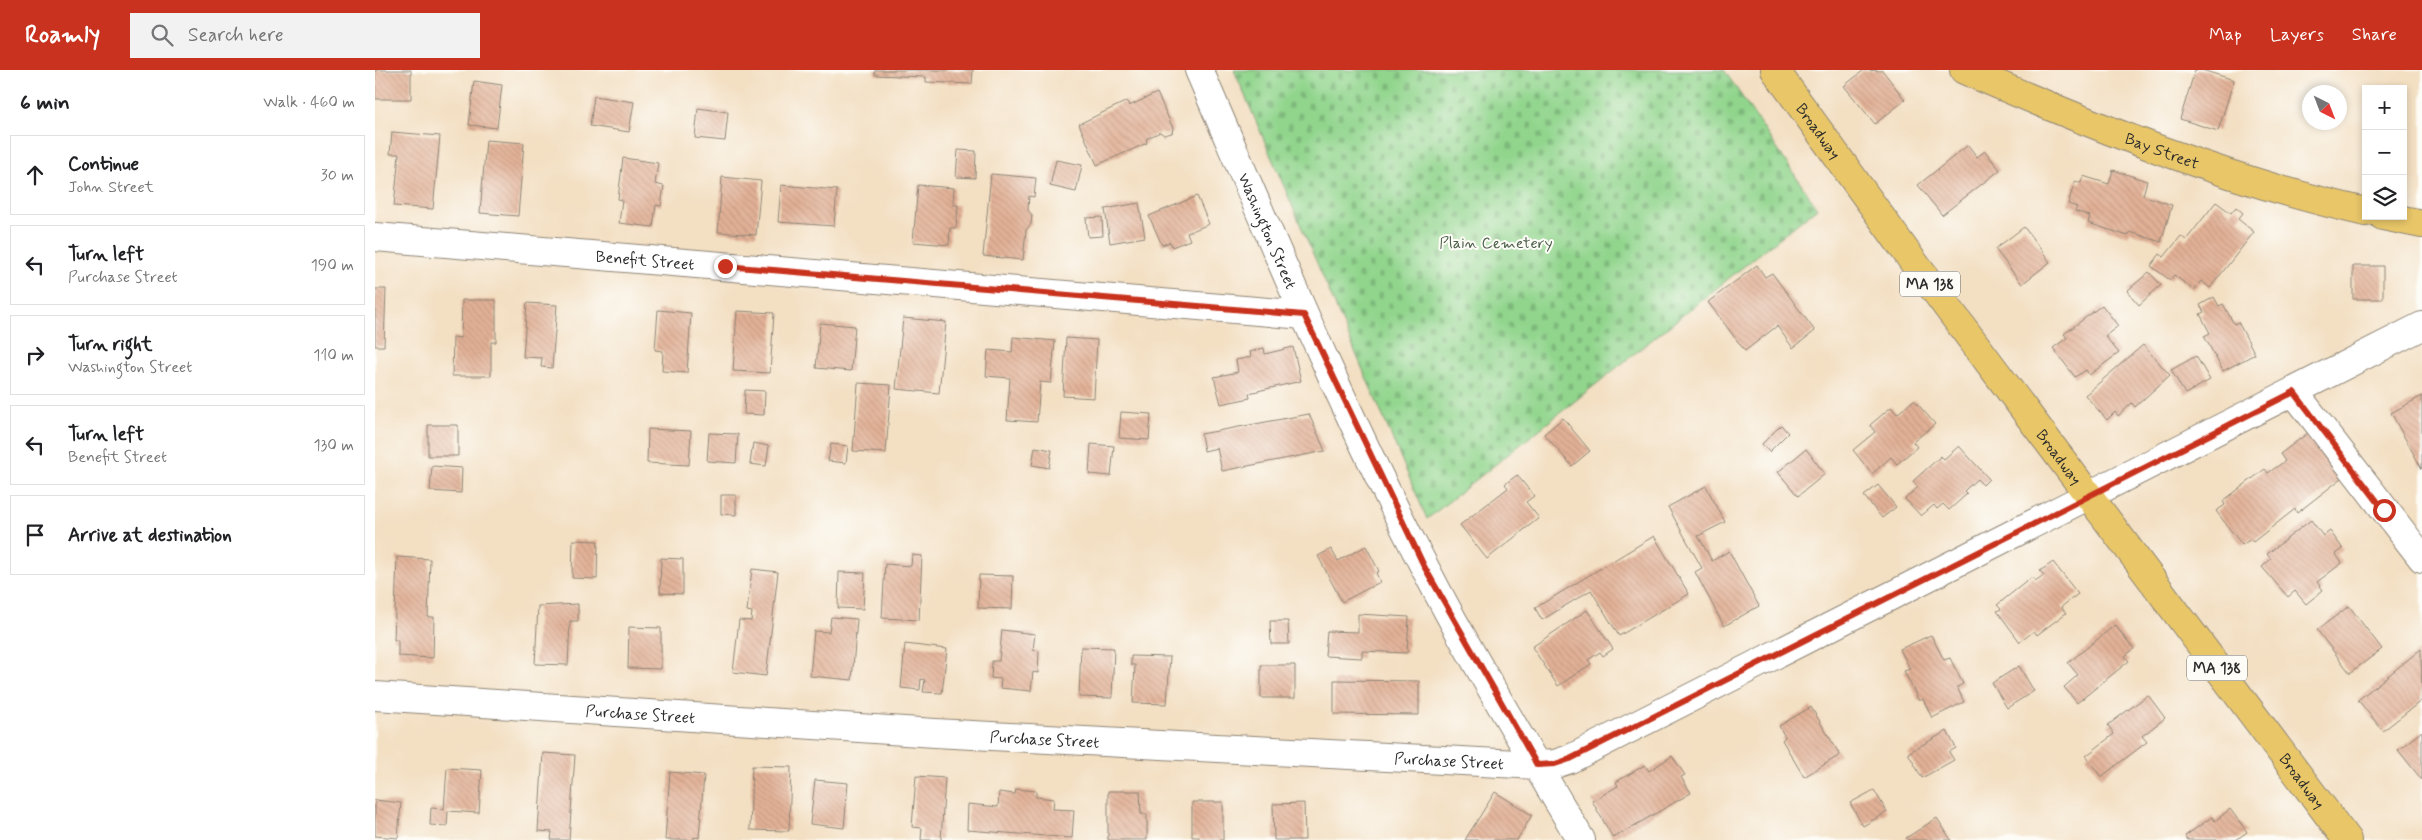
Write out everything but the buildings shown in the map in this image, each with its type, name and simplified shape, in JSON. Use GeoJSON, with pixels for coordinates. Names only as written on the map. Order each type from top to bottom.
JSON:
{"type":"FeatureCollection","features":[{"type":"Feature","properties":{"kind":"main road","name":"Broadway"},"geometry":{"type":"LineString","coordinates":[[1775,70],[1912,260],[2087,496],[2347,840]]}},
{"type":"Feature","properties":{"kind":"main road","name":"Bay Street"},"geometry":{"type":"LineString","coordinates":[[1964,70],[2091,124],[2196,162],[2303,196],[2362,211]]}},
{"type":"Feature","properties":{"kind":"main road"},"geometry":{"type":"LineString","coordinates":[[2402,220],[2422,224]]}},
{"type":"Feature","properties":{"kind":"street","name":"Washington Street"},"geometry":{"type":"LineString","coordinates":[[1199,70],[1304,315],[1425,568],[1581,840]]}},
{"type":"Feature","properties":{"kind":"street","name":"Benefit Street"},"geometry":{"type":"LineString","coordinates":[[375,236],[1304,315]]}},
{"type":"Feature","properties":{"kind":"street","name":"Purchase Street"},"geometry":{"type":"LineString","coordinates":[[375,696],[935,733],[1537,765],[1555,764],[1570,759],[2422,326]]}},
{"type":"Feature","properties":{"kind":"street"},"geometry":{"type":"LineString","coordinates":[[2294,392],[2422,558]]}},
{"type":"Feature","properties":{"kind":"green space","name":"Plain Cemetery"},"geometry":{"type":"Polygon","coordinates":[[[1234,70],[1724,70],[1817,208],[1427,519],[1234,70]]]}},
{"type":"Feature","properties":{"kind":"route"},"geometry":{"type":"LineString","coordinates":[[725,266],[1304,315],[1425,568],[1537,765],[1555,764],[1570,759],[2294,392],[2384,510]]}}]}
